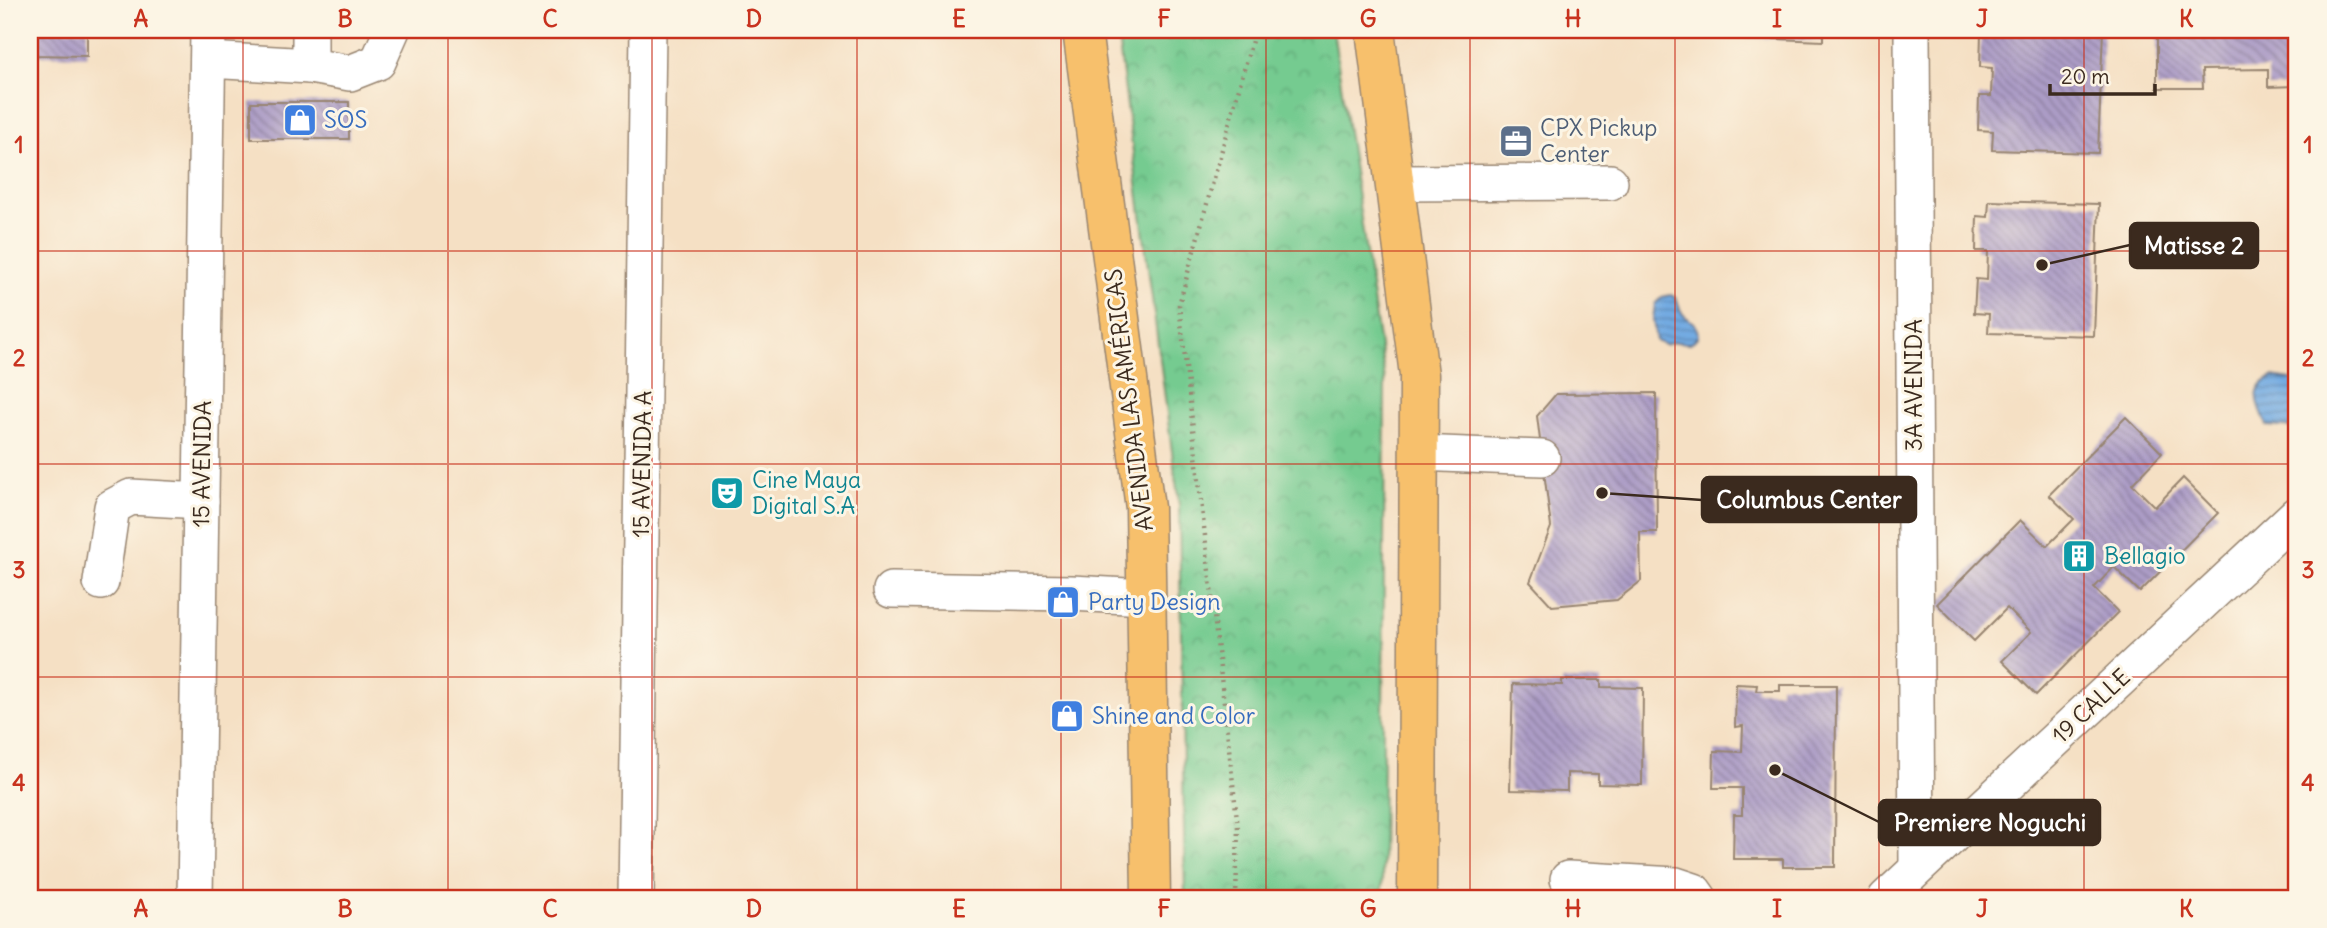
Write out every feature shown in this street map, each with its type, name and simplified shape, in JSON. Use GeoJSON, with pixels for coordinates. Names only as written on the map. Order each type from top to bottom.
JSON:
{"type":"FeatureCollection","features":[{"type":"Feature","properties":{"kind":"main road","name":"AVENIDA LAS AMÉRICAS"},"geometry":{"type":"LineString","coordinates":[[1082,30],[1145,508],[1151,898]]}},
{"type":"Feature","properties":{"kind":"main road"},"geometry":{"type":"LineString","coordinates":[[1376,30],[1419,375],[1417,898]]}},
{"type":"Feature","properties":{"kind":"street"},"geometry":{"type":"LineString","coordinates":[[310,30],[310,66]]}},
{"type":"Feature","properties":{"kind":"street"},"geometry":{"type":"LineString","coordinates":[[208,45],[350,73],[378,62],[392,30]]}},
{"type":"Feature","properties":{"kind":"street","name":"15 AVENIDA A"},"geometry":{"type":"LineString","coordinates":[[636,898],[648,30]]}},
{"type":"Feature","properties":{"kind":"street","name":"3A AVENIDA"},"geometry":{"type":"LineString","coordinates":[[1912,30],[1917,867]]}},
{"type":"Feature","properties":{"kind":"street","name":"15 AVENIDA"},"geometry":{"type":"LineString","coordinates":[[195,898],[208,45]]}},
{"type":"Feature","properties":{"kind":"street"},"geometry":{"type":"LineString","coordinates":[[1395,183],[1610,182]]}},
{"type":"Feature","properties":{"kind":"street"},"geometry":{"type":"LineString","coordinates":[[1419,453],[1542,458]]}},
{"type":"Feature","properties":{"kind":"street"},"geometry":{"type":"LineString","coordinates":[[101,582],[112,507],[131,497],[201,501]]}},
{"type":"Feature","properties":{"kind":"street","name":"19 CALLE"},"geometry":{"type":"LineString","coordinates":[[1886,898],[2297,514]]}},
{"type":"Feature","properties":{"kind":"street"},"geometry":{"type":"LineString","coordinates":[[891,590],[1146,597]]}},
{"type":"Feature","properties":{"kind":"street"},"geometry":{"type":"LineString","coordinates":[[1568,879],[1676,885],[1694,891],[1699,898]]}},
{"type":"Feature","properties":{"kind":"path"},"geometry":{"type":"LineString","coordinates":[[1236,898],[1238,828],[1179,305],[1255,30]]}},
{"type":"Feature","properties":{"kind":"green space"},"geometry":{"type":"Polygon","coordinates":[[[1117,30],[1333,30],[1385,380],[1382,898],[1185,898],[1179,505],[1117,30]]]}},
{"type":"Feature","properties":{"kind":"water"},"geometry":{"type":"Polygon","coordinates":[[[1671,295],[1676,298],[1682,314],[1696,326],[1698,336],[1689,343],[1674,342],[1665,345],[1656,341],[1653,319],[1655,304],[1662,297],[1671,295]]]}},
{"type":"Feature","properties":{"kind":"water"},"geometry":{"type":"Polygon","coordinates":[[[2273,377],[2297,381],[2297,428],[2267,426],[2259,405],[2258,393],[2260,387],[2273,377]]]}},
{"type":"Feature","properties":{"kind":"building"},"geometry":{"type":"Polygon","coordinates":[[[30,30],[87,30],[87,56],[30,55],[30,30]]]}},
{"type":"Feature","properties":{"kind":"building"},"geometry":{"type":"Polygon","coordinates":[[[1689,30],[1823,30],[1823,41],[1689,35],[1689,30]]]}},
{"type":"Feature","properties":{"kind":"building"},"geometry":{"type":"Polygon","coordinates":[[[1992,30],[2103,30],[2098,153],[1992,150],[1993,131],[1978,130],[1979,96],[1991,96],[1992,68],[1980,67],[1981,33],[1992,33],[1992,30]]]}},
{"type":"Feature","properties":{"kind":"building"},"geometry":{"type":"Polygon","coordinates":[[[2157,30],[2297,30],[2297,86],[2268,87],[2268,69],[2202,70],[2203,88],[2157,88],[2157,30]]]}},
{"type":"Feature","properties":{"kind":"building","name":"SOS"},"geometry":{"type":"Polygon","coordinates":[[[251,102],[349,102],[349,139],[251,139],[251,102]]]}},
{"type":"Feature","properties":{"kind":"building"},"geometry":{"type":"Polygon","coordinates":[[[1989,201],[2099,204],[2094,336],[1988,333],[1989,314],[1974,313],[1976,279],[1987,280],[1988,251],[1976,251],[1977,216],[1988,217],[1989,201]]]}},
{"type":"Feature","properties":{"kind":"building"},"geometry":{"type":"Polygon","coordinates":[[[1656,393],[1657,532],[1640,532],[1641,581],[1617,600],[1552,606],[1530,582],[1551,527],[1537,416],[1556,394],[1656,393]]]}},
{"type":"Feature","properties":{"kind":"building","name":"Bellagio"},"geometry":{"type":"Polygon","coordinates":[[[2126,417],[2162,453],[2132,484],[2155,507],[2183,478],[2218,513],[2140,592],[2114,567],[2094,588],[2118,612],[2036,695],[2002,661],[2031,632],[2007,608],[1974,641],[1937,604],[2020,520],[2047,546],[2074,519],[2049,495],[2126,417]]]}},
{"type":"Feature","properties":{"kind":"building"},"geometry":{"type":"Polygon","coordinates":[[[1562,680],[1601,680],[1601,687],[1643,688],[1642,785],[1598,784],[1598,774],[1567,773],[1567,791],[1510,790],[1513,684],[1562,685],[1562,680]]]}},
{"type":"Feature","properties":{"kind":"building"},"geometry":{"type":"Polygon","coordinates":[[[1736,684],[1757,685],[1756,691],[1780,691],[1780,685],[1836,685],[1835,867],[1783,867],[1783,859],[1733,859],[1734,815],[1742,815],[1742,788],[1713,788],[1714,751],[1742,752],[1743,726],[1735,727],[1736,684]]]}},
{"type":"Feature","properties":{"kind":"place","name":"SOS"},"geometry":{"type":"Point","coordinates":[300,120]}},
{"type":"Feature","properties":{"kind":"place","name":"CPX Pickup Center"},"geometry":{"type":"Point","coordinates":[1516,141]}},
{"type":"Feature","properties":{"kind":"place","name":"Matisse 2"},"geometry":{"type":"Point","coordinates":[2042,265]}},
{"type":"Feature","properties":{"kind":"place","name":"Cine Maya Digital S.A"},"geometry":{"type":"Point","coordinates":[727,493]}},
{"type":"Feature","properties":{"kind":"place","name":"Columbus Center"},"geometry":{"type":"Point","coordinates":[1602,493]}},
{"type":"Feature","properties":{"kind":"place","name":"Bellagio"},"geometry":{"type":"Point","coordinates":[2079,556]}},
{"type":"Feature","properties":{"kind":"place","name":"Party Design"},"geometry":{"type":"Point","coordinates":[1063,602]}},
{"type":"Feature","properties":{"kind":"place","name":"Shine and Color"},"geometry":{"type":"Point","coordinates":[1067,716]}},
{"type":"Feature","properties":{"kind":"place","name":"Premiere Noguchi"},"geometry":{"type":"Point","coordinates":[1775,770]}}]}
